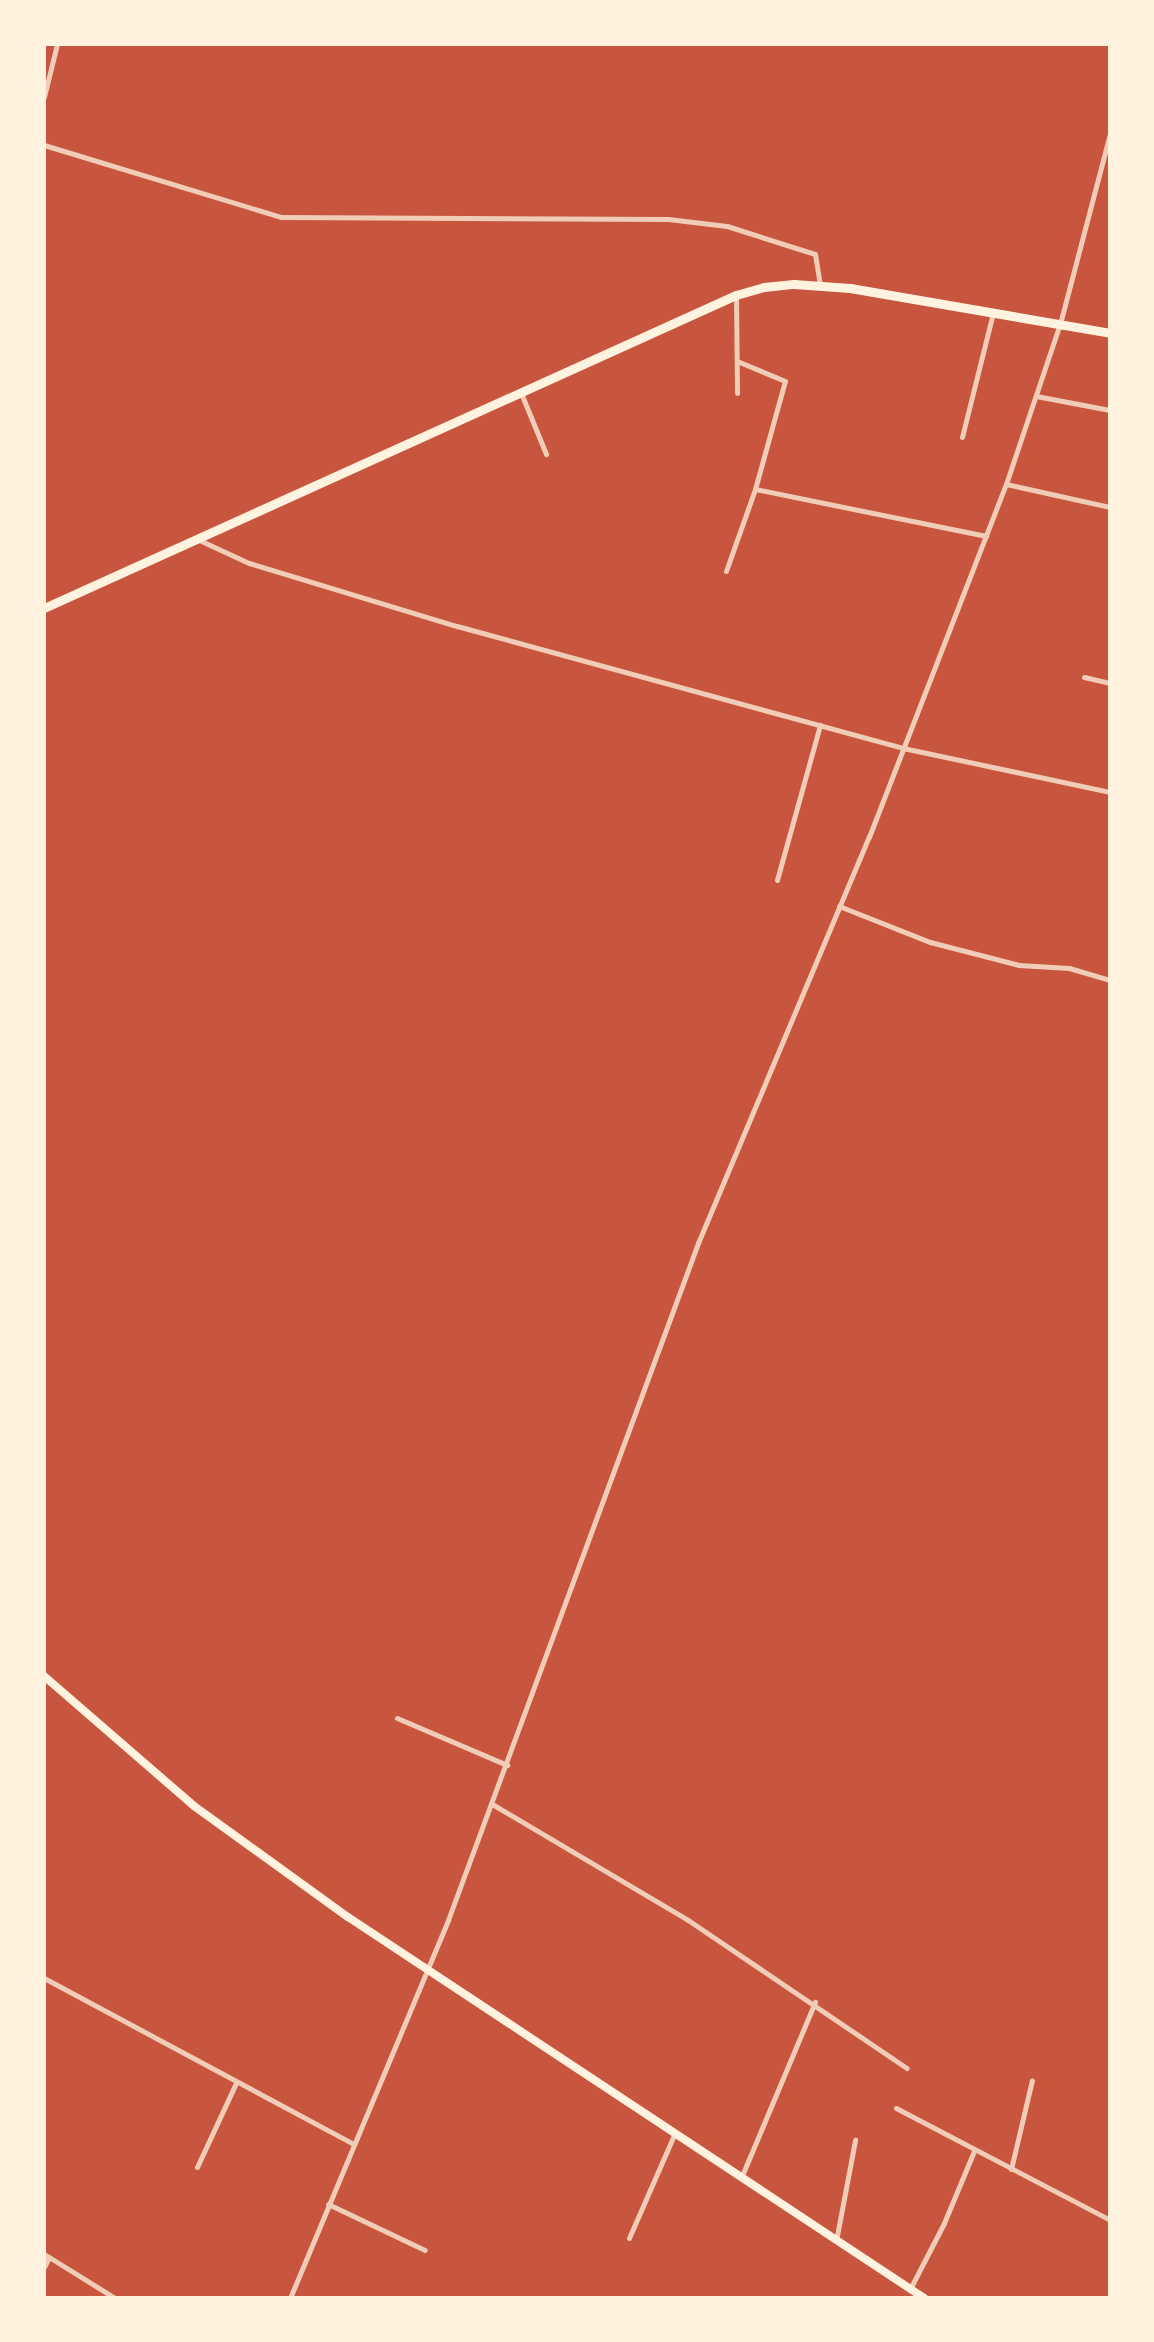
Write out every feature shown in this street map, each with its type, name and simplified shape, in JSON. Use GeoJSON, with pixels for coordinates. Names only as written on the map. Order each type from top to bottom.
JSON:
{"type":"FeatureCollection","features":[{"type":"Feature","properties":{"kind":"main road"},"geometry":{"type":"LineString","coordinates":[[44,608],[736,295],[764,287],[820,285],[1110,333]]}},
{"type":"Feature","properties":{"kind":"main road"},"geometry":{"type":"LineString","coordinates":[[44,1676],[194,1806],[426,1971],[924,2298]]}},
{"type":"Feature","properties":{"kind":"street"},"geometry":{"type":"LineString","coordinates":[[44,97],[57,44]]}},
{"type":"Feature","properties":{"kind":"street"},"geometry":{"type":"LineString","coordinates":[[290,2298],[426,1971],[492,1804],[698,1243],[903,748],[1006,484],[1060,324],[1110,133]]}},
{"type":"Feature","properties":{"kind":"street"},"geometry":{"type":"LineString","coordinates":[[44,145],[281,217],[668,219],[727,226],[815,254],[820,285]]}},
{"type":"Feature","properties":{"kind":"street"},"geometry":{"type":"LineString","coordinates":[[736,295],[737,393]]}},
{"type":"Feature","properties":{"kind":"street"},"geometry":{"type":"LineString","coordinates":[[962,437],[993,313]]}},
{"type":"Feature","properties":{"kind":"street"},"geometry":{"type":"LineString","coordinates":[[726,571],[755,489],[785,381],[737,361]]}},
{"type":"Feature","properties":{"kind":"street"},"geometry":{"type":"LineString","coordinates":[[521,393],[546,454]]}},
{"type":"Feature","properties":{"kind":"street"},"geometry":{"type":"LineString","coordinates":[[1036,396],[1110,410]]}},
{"type":"Feature","properties":{"kind":"street"},"geometry":{"type":"LineString","coordinates":[[1006,484],[1110,507]]}},
{"type":"Feature","properties":{"kind":"street"},"geometry":{"type":"LineString","coordinates":[[755,489],[986,536]]}},
{"type":"Feature","properties":{"kind":"street"},"geometry":{"type":"LineString","coordinates":[[197,540],[249,563],[431,618],[903,748],[1110,792]]}},
{"type":"Feature","properties":{"kind":"street"},"geometry":{"type":"LineString","coordinates":[[1084,677],[1110,683]]}},
{"type":"Feature","properties":{"kind":"street"},"geometry":{"type":"LineString","coordinates":[[777,880],[820,725]]}},
{"type":"Feature","properties":{"kind":"street"},"geometry":{"type":"LineString","coordinates":[[839,905],[930,942],[1019,965],[1069,968],[1110,980]]}},
{"type":"Feature","properties":{"kind":"street"},"geometry":{"type":"LineString","coordinates":[[397,1718],[507,1765]]}},
{"type":"Feature","properties":{"kind":"street"},"geometry":{"type":"LineString","coordinates":[[492,1804],[815,2002],[907,2068]]}},
{"type":"Feature","properties":{"kind":"street"},"geometry":{"type":"LineString","coordinates":[[44,1978],[353,2144]]}},
{"type":"Feature","properties":{"kind":"street"},"geometry":{"type":"LineString","coordinates":[[741,2178],[815,2002]]}},
{"type":"Feature","properties":{"kind":"street"},"geometry":{"type":"LineString","coordinates":[[1011,2169],[1032,2080]]}},
{"type":"Feature","properties":{"kind":"street"},"geometry":{"type":"LineString","coordinates":[[197,2167],[236,2083]]}},
{"type":"Feature","properties":{"kind":"street"},"geometry":{"type":"LineString","coordinates":[[896,2108],[1110,2220]]}},
{"type":"Feature","properties":{"kind":"street"},"geometry":{"type":"LineString","coordinates":[[629,2238],[674,2135]]}},
{"type":"Feature","properties":{"kind":"street"},"geometry":{"type":"LineString","coordinates":[[836,2241],[855,2140]]}},
{"type":"Feature","properties":{"kind":"street"},"geometry":{"type":"LineString","coordinates":[[910,2289],[944,2223],[974,2151]]}},
{"type":"Feature","properties":{"kind":"street"},"geometry":{"type":"LineString","coordinates":[[328,2204],[425,2250]]}},
{"type":"Feature","properties":{"kind":"street"},"geometry":{"type":"LineString","coordinates":[[44,2267],[46,2255],[115,2298]]}}]}
